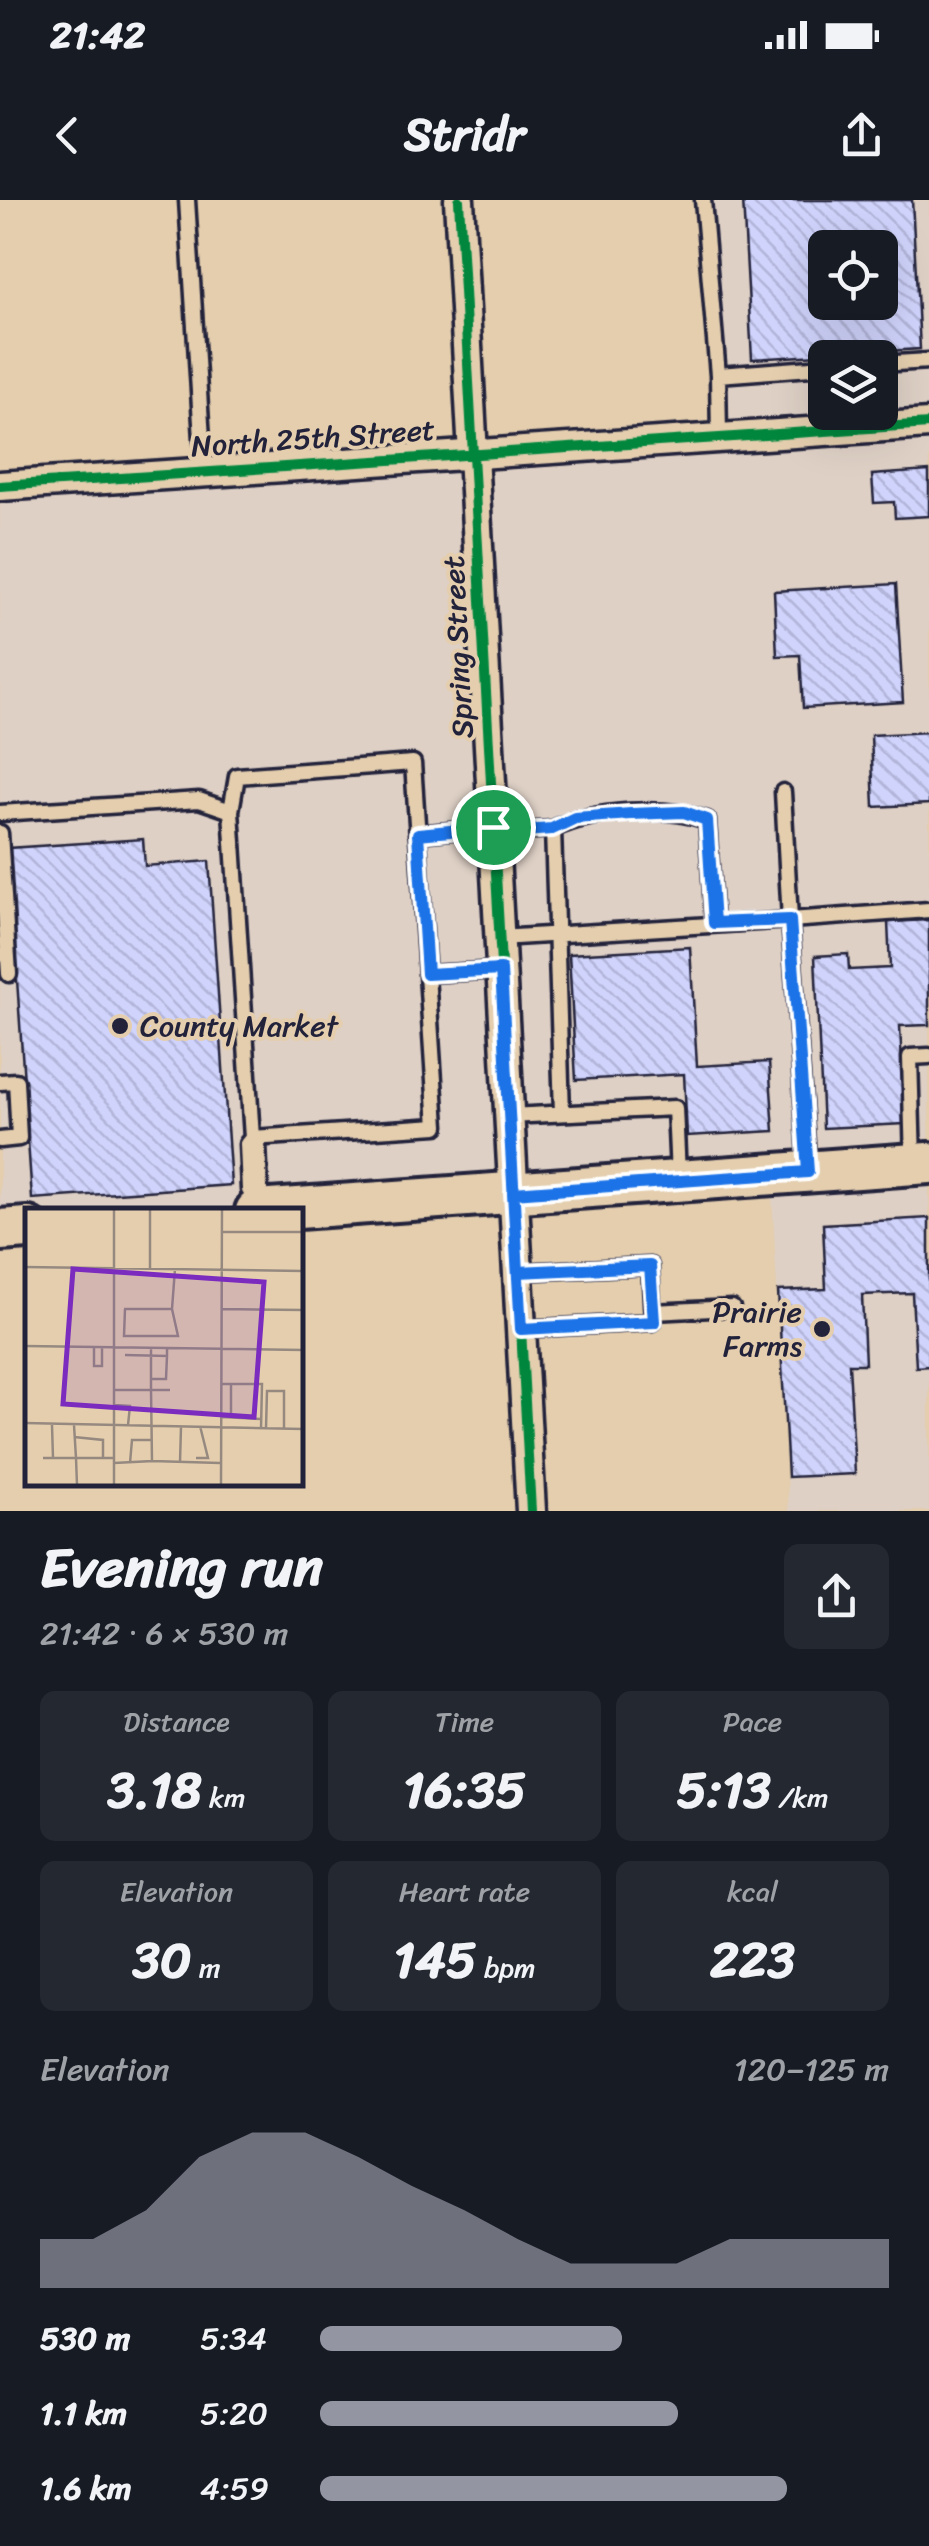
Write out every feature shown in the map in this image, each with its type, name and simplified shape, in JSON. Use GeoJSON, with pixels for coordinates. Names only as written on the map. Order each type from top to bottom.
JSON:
{"type":"FeatureCollection","features":[{"type":"Feature","properties":{"kind":"main road"},"geometry":{"type":"LineString","coordinates":[[256,1206],[513,1193],[921,1164]]}},
{"type":"Feature","properties":{"kind":"main road"},"geometry":{"type":"LineString","coordinates":[[0,1230],[25,1228]]}},
{"type":"Feature","properties":{"kind":"street","name":"Spring Street"},"geometry":{"type":"LineString","coordinates":[[459,200],[532,1511]]}},
{"type":"Feature","properties":{"kind":"street","name":"North 25th Street"},"geometry":{"type":"LineString","coordinates":[[0,486],[929,424]]}},
{"type":"Feature","properties":{"kind":"lane"},"geometry":{"type":"LineString","coordinates":[[187,200],[204,471]]}},
{"type":"Feature","properties":{"kind":"lane"},"geometry":{"type":"LineString","coordinates":[[703,200],[718,375],[719,436]]}},
{"type":"Feature","properties":{"kind":"lane"},"geometry":{"type":"LineString","coordinates":[[898,363],[929,360]]}},
{"type":"Feature","properties":{"kind":"lane"},"geometry":{"type":"LineString","coordinates":[[718,375],[808,369]]}},
{"type":"Feature","properties":{"kind":"lane"},"geometry":{"type":"LineString","coordinates":[[252,1138],[437,1126],[412,763],[237,776],[231,811],[252,1138],[247,1144],[248,1174],[256,1206]]}},
{"type":"Feature","properties":{"kind":"lane"},"geometry":{"type":"LineString","coordinates":[[783,792],[808,1172]]}},
{"type":"Feature","properties":{"kind":"lane"},"geometry":{"type":"LineString","coordinates":[[0,813],[199,800],[231,811]]}},
{"type":"Feature","properties":{"kind":"lane"},"geometry":{"type":"LineString","coordinates":[[418,834],[552,829],[575,818],[684,812],[707,820],[714,923]]}},
{"type":"Feature","properties":{"kind":"lane"},"geometry":{"type":"LineString","coordinates":[[552,829],[562,1113]]}},
{"type":"Feature","properties":{"kind":"lane"},"geometry":{"type":"LineString","coordinates":[[0,833],[9,974]]}},
{"type":"Feature","properties":{"kind":"lane"},"geometry":{"type":"LineString","coordinates":[[499,938],[929,910]]}},
{"type":"Feature","properties":{"kind":"lane"},"geometry":{"type":"LineString","coordinates":[[427,974],[501,970]]}},
{"type":"Feature","properties":{"kind":"lane"},"geometry":{"type":"LineString","coordinates":[[921,1164],[910,1058],[929,1056]]}},
{"type":"Feature","properties":{"kind":"lane"},"geometry":{"type":"LineString","coordinates":[[0,1082],[16,1081],[19,1138],[0,1140]]}},
{"type":"Feature","properties":{"kind":"lane"},"geometry":{"type":"LineString","coordinates":[[509,1116],[674,1108],[678,1181]]}},
{"type":"Feature","properties":{"kind":"lane"},"geometry":{"type":"LineString","coordinates":[[518,1272],[650,1266],[654,1322],[521,1329]]}},
{"type":"Feature","properties":{"kind":"lane"},"geometry":{"type":"LineString","coordinates":[[653,1312],[732,1308]]}},
{"type":"Feature","properties":{"kind":"shaded area"},"geometry":{"type":"Polygon","coordinates":[[[705,200],[929,200],[929,1511],[789,1511],[771,1175],[299,1208],[25,1208],[25,1213],[0,1230],[0,486],[719,436],[705,200]]]}},
{"type":"Feature","properties":{"kind":"building"},"geometry":{"type":"Polygon","coordinates":[[[743,200],[912,200],[920,349],[898,350],[898,340],[808,340],[808,356],[752,359],[743,200]]]}},
{"type":"Feature","properties":{"kind":"building"},"geometry":{"type":"Polygon","coordinates":[[[929,471],[929,516],[895,518],[894,502],[874,503],[872,475],[929,471]]]}},
{"type":"Feature","properties":{"kind":"building"},"geometry":{"type":"Polygon","coordinates":[[[896,584],[903,702],[803,708],[800,655],[777,656],[774,591],[896,584]]]}},
{"type":"Feature","properties":{"kind":"building"},"geometry":{"type":"Polygon","coordinates":[[[929,732],[929,804],[874,807],[871,735],[929,732]]]}},
{"type":"Feature","properties":{"kind":"building","name":"County Market"},"geometry":{"type":"Polygon","coordinates":[[[143,839],[145,866],[209,861],[231,1185],[32,1199],[8,848],[143,839]]]}},
{"type":"Feature","properties":{"kind":"building"},"geometry":{"type":"Polygon","coordinates":[[[929,920],[929,1025],[900,1026],[905,1124],[823,1128],[815,956],[848,954],[849,970],[890,968],[888,922],[929,920]]]}},
{"type":"Feature","properties":{"kind":"building"},"geometry":{"type":"Polygon","coordinates":[[[690,947],[697,1066],[769,1062],[774,1131],[687,1136],[684,1074],[576,1080],[569,954],[690,947]]]}},
{"type":"Feature","properties":{"kind":"building","name":"Prairie Farms"},"geometry":{"type":"Polygon","coordinates":[[[929,1218],[929,1366],[916,1367],[912,1293],[862,1295],[865,1364],[849,1364],[855,1474],[788,1477],[778,1291],[826,1289],[823,1224],[929,1218]]]}},
{"type":"Feature","properties":{"kind":"cycle path"},"geometry":{"type":"LineString","coordinates":[[459,200],[531,1511]]}},
{"type":"Feature","properties":{"kind":"cycle path"},"geometry":{"type":"LineString","coordinates":[[0,486],[929,424]]}},
{"type":"Feature","properties":{"kind":"place","name":"County Market"},"geometry":{"type":"Point","coordinates":[120,1026]}},
{"type":"Feature","properties":{"kind":"place","name":"Prairie Farms"},"geometry":{"type":"Point","coordinates":[822,1329]}},
{"type":"Feature","properties":{"kind":"route"},"geometry":{"type":"LineString","coordinates":[[493,827],[418,834],[427,974],[501,970],[513,1193],[518,1272],[650,1266],[654,1322],[521,1329],[513,1193],[808,1172],[790,920],[714,923],[707,820],[684,812],[575,818],[552,829],[493,833],[493,827]]}}]}
